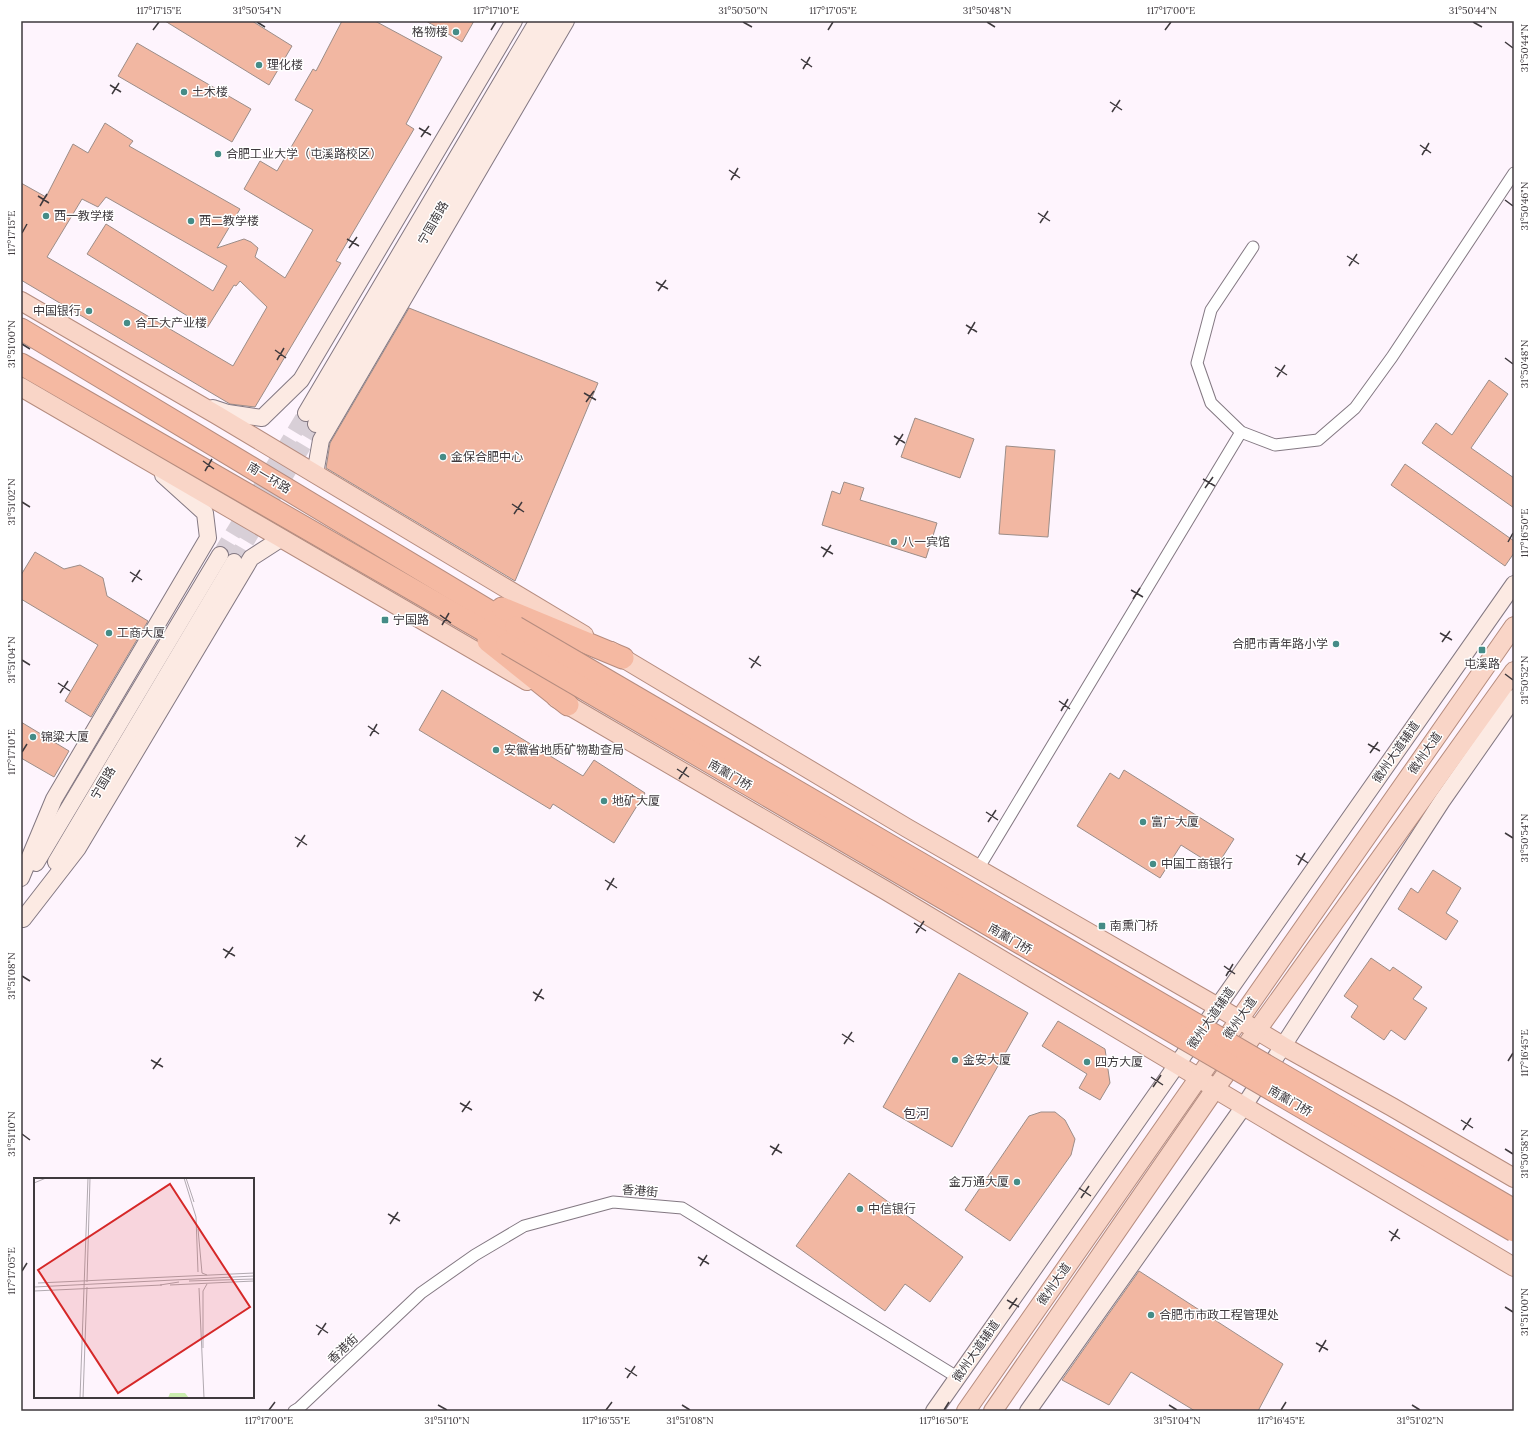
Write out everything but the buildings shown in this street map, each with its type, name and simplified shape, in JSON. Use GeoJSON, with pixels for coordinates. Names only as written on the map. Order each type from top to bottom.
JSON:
{"type":"FeatureCollection","features":[{"type":"Feature","properties":{"kind":"highway","name":"南一环路"},"geometry":{"type":"LineString","coordinates":[[21,329],[445,584],[512,636]]}},
{"type":"Feature","properties":{"kind":"highway","name":"南一环路"},"geometry":{"type":"LineString","coordinates":[[21,364],[450,611],[512,636]]}},
{"type":"Feature","properties":{"kind":"highway"},"geometry":{"type":"LineString","coordinates":[[445,584],[623,658]]}},
{"type":"Feature","properties":{"kind":"highway"},"geometry":{"type":"LineString","coordinates":[[450,611],[568,705]]}},
{"type":"Feature","properties":{"kind":"highway","name":"南薰门桥"},"geometry":{"type":"LineString","coordinates":[[512,636],[1514,1210]]}},
{"type":"Feature","properties":{"kind":"highway","name":"南薰门桥"},"geometry":{"type":"LineString","coordinates":[[512,636],[1514,1231]]}},
{"type":"Feature","properties":{"kind":"main road"},"geometry":{"type":"LineString","coordinates":[[187,397],[228,413],[262,418],[301,380],[514,21]]}},
{"type":"Feature","properties":{"kind":"main road","name":"宁国南路"},"geometry":{"type":"LineString","coordinates":[[538,21],[311,419],[550,21]]}},
{"type":"Feature","properties":{"kind":"main road"},"geometry":{"type":"LineString","coordinates":[[315,474],[322,440],[566,21]]}},
{"type":"Feature","properties":{"kind":"main road"},"geometry":{"type":"LineString","coordinates":[[21,301],[187,397],[978,869],[1514,1178]]}},
{"type":"Feature","properties":{"kind":"main road"},"geometry":{"type":"LineString","coordinates":[[21,387],[885,890],[1514,1267]]}},
{"type":"Feature","properties":{"kind":"main road"},"geometry":{"type":"LineString","coordinates":[[21,878],[54,799],[208,538],[204,513],[81,399]]}},
{"type":"Feature","properties":{"kind":"main road"},"geometry":{"type":"LineString","coordinates":[[22,920],[78,848],[251,558],[282,538]]}},
{"type":"Feature","properties":{"kind":"main road","name":"宁国路"},"geometry":{"type":"LineString","coordinates":[[21,888],[227,559],[22,920]]}},
{"type":"Feature","properties":{"kind":"main road","name":"徽州大道辅道"},"geometry":{"type":"LineString","coordinates":[[934,1411],[1514,584]]}},
{"type":"Feature","properties":{"kind":"main road","name":"徽州大道"},"geometry":{"type":"LineString","coordinates":[[966,1411],[1514,626]]}},
{"type":"Feature","properties":{"kind":"main road","name":"徽州大道"},"geometry":{"type":"LineString","coordinates":[[992,1411],[1215,1089],[1514,671]]}},
{"type":"Feature","properties":{"kind":"main road"},"geometry":{"type":"LineString","coordinates":[[1028,1411],[1244,1106],[1442,801],[1514,698]]}},
{"type":"Feature","properties":{"kind":"street"},"geometry":{"type":"LineString","coordinates":[[1253,247],[1211,310],[1197,363],[1211,403],[1241,432],[1275,445],[1318,440],[1355,408],[1392,357],[1514,173]]}},
{"type":"Feature","properties":{"kind":"street"},"geometry":{"type":"LineString","coordinates":[[978,869],[1241,432]]}},
{"type":"Feature","properties":{"kind":"street","name":"香港街"},"geometry":{"type":"LineString","coordinates":[[294,1411],[300,1408],[421,1293],[475,1254],[524,1226],[613,1202],[682,1208],[957,1378]]}},
{"type":"Feature","properties":{"kind":"tunnel"},"geometry":{"type":"LineString","coordinates":[[220,555],[306,413]]}},
{"type":"Feature","properties":{"kind":"tunnel"},"geometry":{"type":"LineString","coordinates":[[234,562],[316,424]]}},
{"type":"Feature","properties":{"kind":"place","name":"格物楼"},"geometry":{"type":"Point","coordinates":[456,32]}},
{"type":"Feature","properties":{"kind":"place","name":"理化楼"},"geometry":{"type":"Point","coordinates":[259,65]}},
{"type":"Feature","properties":{"kind":"place","name":"土木楼"},"geometry":{"type":"Point","coordinates":[184,92]}},
{"type":"Feature","properties":{"kind":"place","name":"合肥工业大学（屯溪路校区）"},"geometry":{"type":"Point","coordinates":[218,154]}},
{"type":"Feature","properties":{"kind":"place","name":"西一教学楼"},"geometry":{"type":"Point","coordinates":[46,216]}},
{"type":"Feature","properties":{"kind":"place","name":"西二教学楼"},"geometry":{"type":"Point","coordinates":[191,221]}},
{"type":"Feature","properties":{"kind":"place","name":"中国银行"},"geometry":{"type":"Point","coordinates":[89,311]}},
{"type":"Feature","properties":{"kind":"place","name":"合工大产业楼"},"geometry":{"type":"Point","coordinates":[127,323]}},
{"type":"Feature","properties":{"kind":"place","name":"金保合肥中心"},"geometry":{"type":"Point","coordinates":[443,457]}},
{"type":"Feature","properties":{"kind":"place","name":"八一宾馆"},"geometry":{"type":"Point","coordinates":[894,542]}},
{"type":"Feature","properties":{"kind":"place","name":"宁国路"},"geometry":{"type":"Point","coordinates":[385,620]}},
{"type":"Feature","properties":{"kind":"place","name":"工商大厦"},"geometry":{"type":"Point","coordinates":[109,633]}},
{"type":"Feature","properties":{"kind":"place","name":"合肥市青年路小学"},"geometry":{"type":"Point","coordinates":[1336,644]}},
{"type":"Feature","properties":{"kind":"place","name":"屯溪路"},"geometry":{"type":"Point","coordinates":[1482,650]}},
{"type":"Feature","properties":{"kind":"place","name":"锦粱大厦"},"geometry":{"type":"Point","coordinates":[33,737]}},
{"type":"Feature","properties":{"kind":"place","name":"安徽省地质矿物勘查局"},"geometry":{"type":"Point","coordinates":[496,750]}},
{"type":"Feature","properties":{"kind":"place","name":"地矿大厦"},"geometry":{"type":"Point","coordinates":[604,801]}},
{"type":"Feature","properties":{"kind":"place","name":"富广大厦"},"geometry":{"type":"Point","coordinates":[1143,822]}},
{"type":"Feature","properties":{"kind":"place","name":"中国工商银行"},"geometry":{"type":"Point","coordinates":[1153,864]}},
{"type":"Feature","properties":{"kind":"place","name":"南熏门桥"},"geometry":{"type":"Point","coordinates":[1102,926]}},
{"type":"Feature","properties":{"kind":"place","name":"金安大厦"},"geometry":{"type":"Point","coordinates":[955,1060]}},
{"type":"Feature","properties":{"kind":"place","name":"四方大厦"},"geometry":{"type":"Point","coordinates":[1087,1062]}},
{"type":"Feature","properties":{"kind":"place","name":"金万通大厦"},"geometry":{"type":"Point","coordinates":[1017,1182]}},
{"type":"Feature","properties":{"kind":"place","name":"中信银行"},"geometry":{"type":"Point","coordinates":[860,1209]}},
{"type":"Feature","properties":{"kind":"place","name":"合肥市市政工程管理处"},"geometry":{"type":"Point","coordinates":[1151,1315]}},
{"type":"Feature","properties":{"kind":"district","name":"包河"},"geometry":{"type":"Point","coordinates":[916,1113]}}]}
